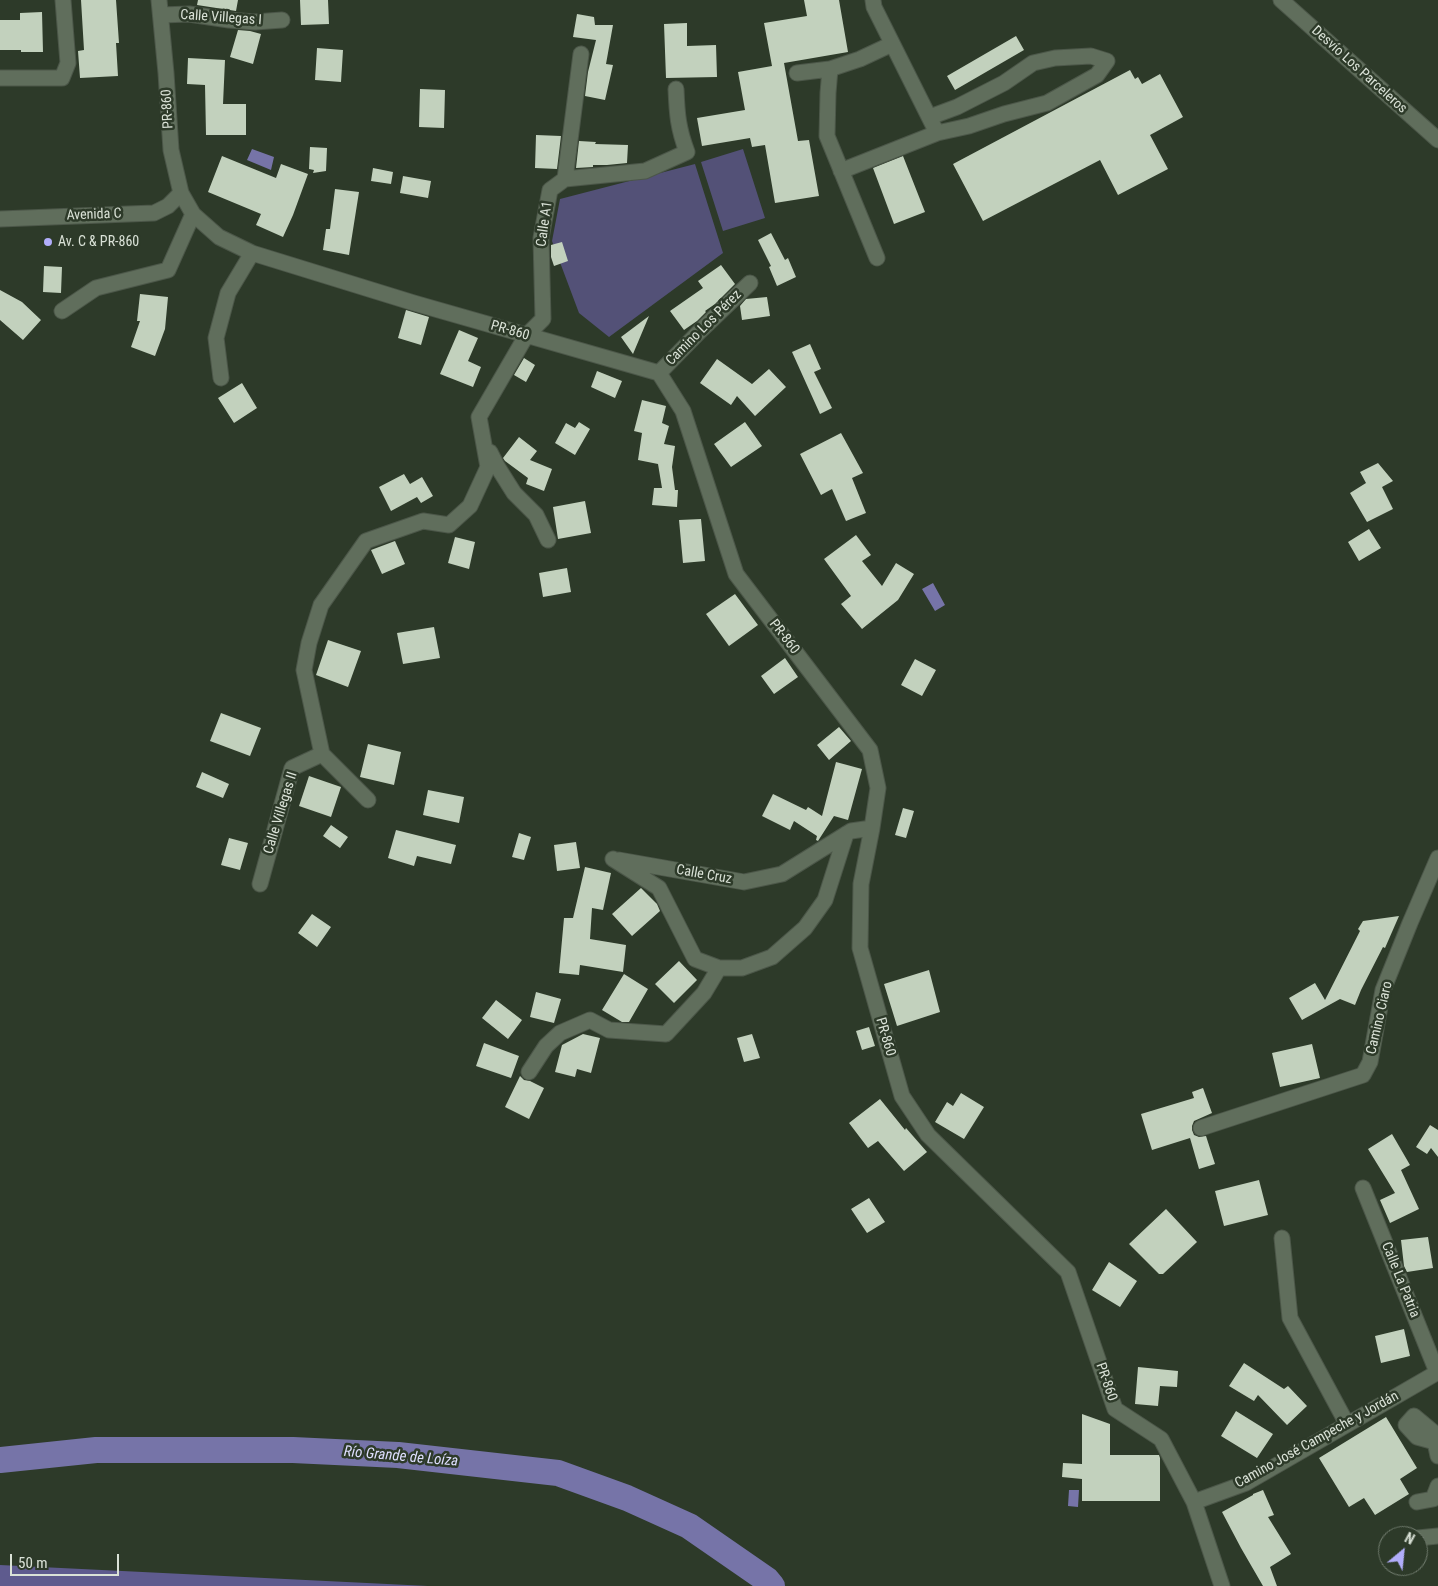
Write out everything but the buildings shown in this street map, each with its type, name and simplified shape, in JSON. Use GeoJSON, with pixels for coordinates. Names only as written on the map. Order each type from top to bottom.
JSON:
{"type":"FeatureCollection","features":[{"type":"Feature","properties":{"kind":"street"},"geometry":{"type":"LineString","coordinates":[[0,78],[62,78],[68,63],[63,0]]}},
{"type":"Feature","properties":{"kind":"street"},"geometry":{"type":"LineString","coordinates":[[873,0],[874,7],[937,133]]}},
{"type":"Feature","properties":{"kind":"street","name":"Desvío Los Parceleros"},"geometry":{"type":"LineString","coordinates":[[1281,0],[1438,140]]}},
{"type":"Feature","properties":{"kind":"street","name":"Calle Villegas I"},"geometry":{"type":"LineString","coordinates":[[160,7],[189,14],[229,20],[255,22],[282,20]]}},
{"type":"Feature","properties":{"kind":"street","name":"PR-860"},"geometry":{"type":"LineString","coordinates":[[160,7],[171,150],[182,193],[193,214],[220,237],[252,253],[414,303],[659,373],[683,412],[736,574],[870,750],[878,788],[861,884],[860,948],[902,1096],[928,1135],[1068,1272],[1116,1409],[1161,1439],[1194,1502],[1222,1586]]}},
{"type":"Feature","properties":{"kind":"street"},"geometry":{"type":"LineString","coordinates":[[797,73],[830,69],[860,59],[892,44]]}},
{"type":"Feature","properties":{"kind":"street"},"geometry":{"type":"LineString","coordinates":[[581,54],[565,180],[645,170],[687,152],[680,134],[676,89]]}},
{"type":"Feature","properties":{"kind":"street"},"geometry":{"type":"LineString","coordinates":[[841,171],[937,133],[969,126],[1004,114],[1048,103],[1097,75],[1108,61],[1091,56],[1055,58],[1034,63],[1004,83],[930,117]]}},
{"type":"Feature","properties":{"kind":"street"},"geometry":{"type":"LineString","coordinates":[[830,69],[828,136],[877,258]]}},
{"type":"Feature","properties":{"kind":"street","name":"Calle A1"},"geometry":{"type":"LineString","coordinates":[[526,336],[543,319],[541,238],[550,190],[565,180]]}},
{"type":"Feature","properties":{"kind":"street","name":"Avenida C"},"geometry":{"type":"LineString","coordinates":[[0,219],[154,213],[168,206],[182,193]]}},
{"type":"Feature","properties":{"kind":"street"},"geometry":{"type":"LineString","coordinates":[[62,311],[96,288],[168,270],[193,214]]}},
{"type":"Feature","properties":{"kind":"street"},"geometry":{"type":"LineString","coordinates":[[221,378],[216,338],[228,293],[252,253]]}},
{"type":"Feature","properties":{"kind":"street","name":"Camino Los Pérez"},"geometry":{"type":"LineString","coordinates":[[659,373],[750,283]]}},
{"type":"Feature","properties":{"kind":"street"},"geometry":{"type":"LineString","coordinates":[[368,800],[322,754],[304,670],[309,643],[320,605],[366,541],[423,521],[449,525],[470,506],[488,467],[480,417],[526,336]]}},
{"type":"Feature","properties":{"kind":"street"},"geometry":{"type":"LineString","coordinates":[[483,439],[514,493],[536,515],[548,540]]}},
{"type":"Feature","properties":{"kind":"street","name":"Calle Villegas II"},"geometry":{"type":"LineString","coordinates":[[260,884],[292,768],[322,754]]}},
{"type":"Feature","properties":{"kind":"street","name":"Calle Cruz"},"geometry":{"type":"LineString","coordinates":[[719,968],[695,959],[659,888],[613,859],[744,882],[782,874],[851,830],[872,828]]}},
{"type":"Feature","properties":{"kind":"street"},"geometry":{"type":"LineString","coordinates":[[529,1072],[546,1046],[560,1033],[590,1020],[609,1030],[666,1034],[704,992],[719,968],[742,968],[772,957],[804,928],[825,900],[846,834]]}},
{"type":"Feature","properties":{"kind":"street","name":"Camino Ciaro"},"geometry":{"type":"LineString","coordinates":[[1201,1128],[1363,1075],[1370,1062],[1383,990],[1438,858]]}},
{"type":"Feature","properties":{"kind":"street","name":"Calle La Patria"},"geometry":{"type":"LineString","coordinates":[[1363,1188],[1438,1372]]}},
{"type":"Feature","properties":{"kind":"street"},"geometry":{"type":"LineString","coordinates":[[1282,1238],[1290,1318],[1347,1424]]}},
{"type":"Feature","properties":{"kind":"street","name":"Camino José Campeche y Jordán"},"geometry":{"type":"LineString","coordinates":[[1194,1502],[1246,1483],[1438,1372]]}},
{"type":"Feature","properties":{"kind":"street"},"geometry":{"type":"LineString","coordinates":[[1438,1436],[1414,1416],[1406,1425],[1417,1437],[1435,1442],[1438,1456]]}},
{"type":"Feature","properties":{"kind":"street"},"geometry":{"type":"LineString","coordinates":[[1417,1502],[1433,1499],[1438,1486]]}},
{"type":"Feature","properties":{"kind":"shaded area"},"geometry":{"type":"Polygon","coordinates":[[[252,149],[274,157],[271,170],[247,160],[252,149]]]}},
{"type":"Feature","properties":{"kind":"shaded area"},"geometry":{"type":"Polygon","coordinates":[[[743,149],[765,218],[723,231],[701,162],[743,149]]]}},
{"type":"Feature","properties":{"kind":"shaded area"},"geometry":{"type":"Polygon","coordinates":[[[695,164],[723,253],[609,337],[579,313],[552,241],[560,199],[695,164]]]}},
{"type":"Feature","properties":{"kind":"shaded area"},"geometry":{"type":"Polygon","coordinates":[[[933,583],[945,605],[935,611],[922,589],[933,583]]]}},
{"type":"Feature","properties":{"kind":"shaded area"},"geometry":{"type":"Polygon","coordinates":[[[1069,1490],[1079,1490],[1078,1507],[1068,1506],[1069,1490]]]}},
{"type":"Feature","properties":{"kind":"shaded area"},"geometry":{"type":"Polygon","coordinates":[[[0,1565],[428,1586],[0,1586],[0,1565]]]}},
{"type":"Feature","properties":{"kind":"waterway","name":"Río Grande de Loíza"},"geometry":{"type":"LineString","coordinates":[[0,1460],[96,1450],[293,1450],[398,1455],[558,1473],[627,1498],[689,1526],[767,1580],[772,1586]]}},
{"type":"Feature","properties":{"kind":"place","name":"Av. C & PR-860"},"geometry":{"type":"Point","coordinates":[48,242]}}]}
